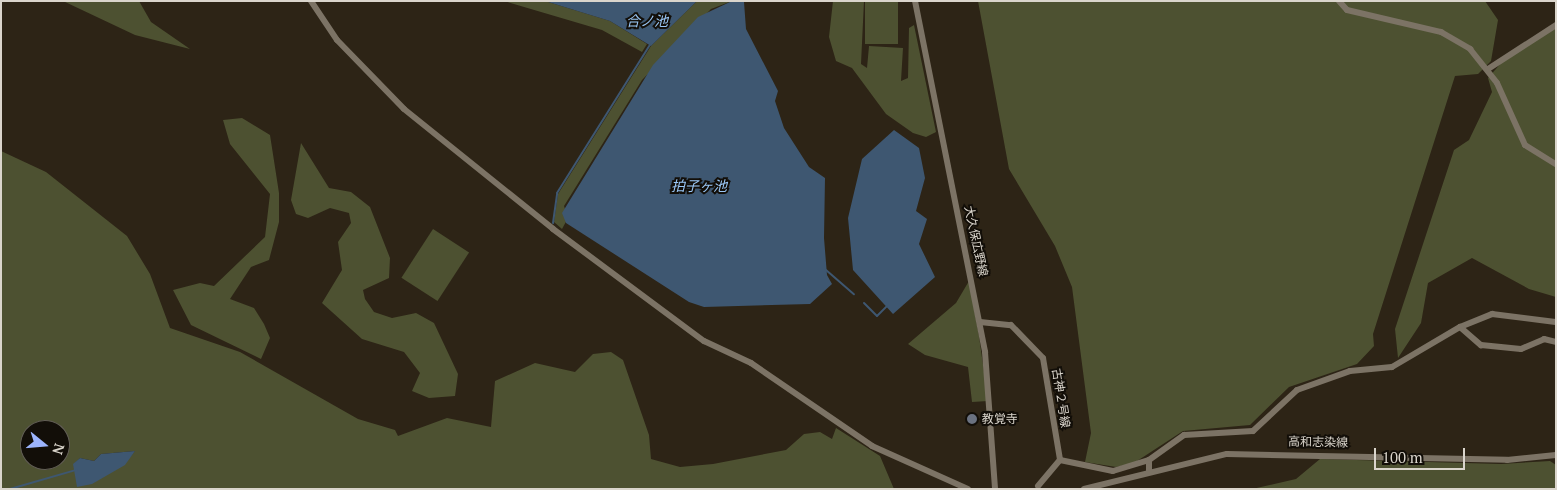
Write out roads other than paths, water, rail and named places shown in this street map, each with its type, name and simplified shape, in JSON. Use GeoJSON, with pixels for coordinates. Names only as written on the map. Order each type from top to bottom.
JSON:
{"type":"FeatureCollection","features":[{"type":"Feature","properties":{"kind":"street"},"geometry":{"type":"LineString","coordinates":[[311,1],[337,40],[404,109],[553,229],[704,341],[751,363],[884,451],[968,489]]}},
{"type":"Feature","properties":{"kind":"street","name":"大久保広野線"},"geometry":{"type":"LineString","coordinates":[[915,1],[980,322],[994,426],[995,489]]}},
{"type":"Feature","properties":{"kind":"street"},"geometry":{"type":"LineString","coordinates":[[1339,1],[1359,14],[1449,36],[1470,48],[1488,69],[1525,145],[1556,164]]}},
{"type":"Feature","properties":{"kind":"street"},"geometry":{"type":"LineString","coordinates":[[1488,69],[1556,25]]}},
{"type":"Feature","properties":{"kind":"street"},"geometry":{"type":"LineString","coordinates":[[1038,486],[1060,460],[1113,471],[1149,460],[1184,435],[1253,431],[1297,390],[1350,371],[1392,367],[1460,328],[1492,314],[1556,322]]}},
{"type":"Feature","properties":{"kind":"street","name":"古神２号線"},"geometry":{"type":"LineString","coordinates":[[980,322],[1011,325],[1043,358],[1060,460]]}},
{"type":"Feature","properties":{"kind":"street"},"geometry":{"type":"LineString","coordinates":[[1460,328],[1481,345],[1521,349],[1544,339],[1556,342]]}},
{"type":"Feature","properties":{"kind":"street","name":"高和志染線"},"geometry":{"type":"LineString","coordinates":[[1084,489],[1227,454],[1507,460],[1556,455]]}},
{"type":"Feature","properties":{"kind":"street"},"geometry":{"type":"LineString","coordinates":[[1149,460],[1149,472]]}},
{"type":"Feature","properties":{"kind":"water","name":"合ノ池"},"geometry":{"type":"Polygon","coordinates":[[[545,1],[697,1],[651,46],[610,21],[545,1]]]}},
{"type":"Feature","properties":{"kind":"water","name":"拍子ヶ池"},"geometry":{"type":"Polygon","coordinates":[[[732,1],[744,2],[746,29],[778,91],[775,101],[784,128],[809,167],[825,178],[824,238],[827,275],[832,284],[810,304],[704,307],[689,302],[566,223],[562,213],[653,65],[698,17],[732,1]]]}},
{"type":"Feature","properties":{"kind":"water"},"geometry":{"type":"Polygon","coordinates":[[[894,130],[919,148],[925,178],[916,211],[927,219],[919,244],[935,277],[893,314],[853,270],[848,218],[862,159],[894,130]]]}},
{"type":"Feature","properties":{"kind":"water"},"geometry":{"type":"Polygon","coordinates":[[[135,451],[125,465],[92,484],[77,487],[73,464],[80,458],[94,461],[101,454],[135,451]]]}},
{"type":"Feature","properties":{"kind":"waterway"},"geometry":{"type":"LineString","coordinates":[[553,223],[557,193],[650,45]]}},
{"type":"Feature","properties":{"kind":"waterway"},"geometry":{"type":"LineString","coordinates":[[826,270],[854,294]]}},
{"type":"Feature","properties":{"kind":"waterway"},"geometry":{"type":"LineString","coordinates":[[864,303],[877,316],[887,306]]}},
{"type":"Feature","properties":{"kind":"waterway"},"geometry":{"type":"LineString","coordinates":[[10,489],[76,470]]}},
{"type":"Feature","properties":{"kind":"place","name":"教覚寺"},"geometry":{"type":"Point","coordinates":[972,419]}}]}
